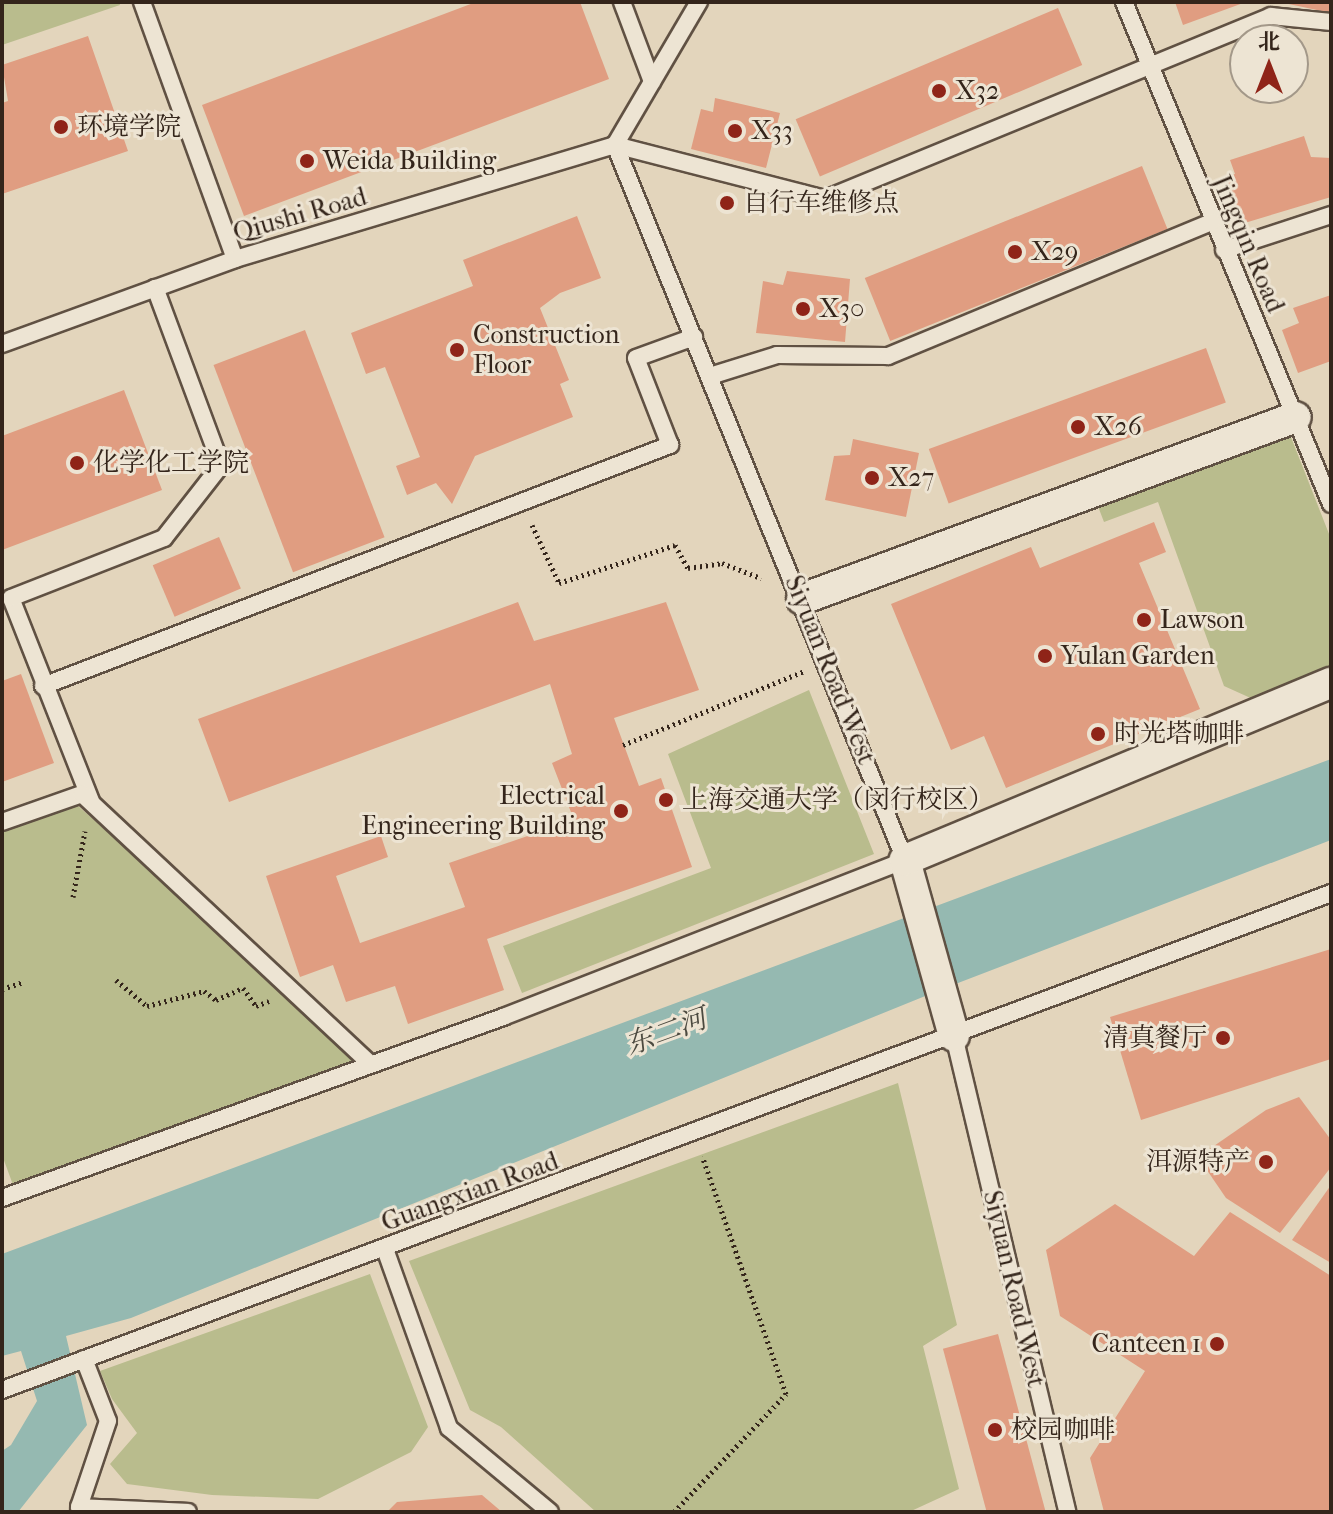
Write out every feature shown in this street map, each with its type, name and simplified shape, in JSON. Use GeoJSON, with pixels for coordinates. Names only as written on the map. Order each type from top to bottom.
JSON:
{"type":"FeatureCollection","features":[{"type":"Feature","properties":{"kind":"street"},"geometry":{"type":"LineString","coordinates":[[802,599],[1296,417]]}},
{"type":"Feature","properties":{"kind":"street"},"geometry":{"type":"LineString","coordinates":[[905,860],[1331,683]]}},
{"type":"Feature","properties":{"kind":"street","name":"Siyuan Road West"},"geometry":{"type":"LineString","coordinates":[[905,860],[951,1026]]}},
{"type":"Feature","properties":{"kind":"lane"},"geometry":{"type":"LineString","coordinates":[[142,2],[235,259]]}},
{"type":"Feature","properties":{"kind":"lane"},"geometry":{"type":"LineString","coordinates":[[622,2],[652,82]]}},
{"type":"Feature","properties":{"kind":"lane"},"geometry":{"type":"LineString","coordinates":[[699,2],[615,145],[825,199],[1148,63],[1271,16],[1331,22]]}},
{"type":"Feature","properties":{"kind":"lane","name":"Jingqin Road"},"geometry":{"type":"LineString","coordinates":[[1124,2],[1212,222],[1331,504]]}},
{"type":"Feature","properties":{"kind":"lane","name":"Qiushi Road"},"geometry":{"type":"LineString","coordinates":[[2,344],[235,259],[615,145]]}},
{"type":"Feature","properties":{"kind":"lane","name":"Siyuan Road West"},"geometry":{"type":"LineString","coordinates":[[615,145],[828,661],[905,860]]}},
{"type":"Feature","properties":{"kind":"lane"},"geometry":{"type":"LineString","coordinates":[[1224,250],[1331,215]]}},
{"type":"Feature","properties":{"kind":"lane"},"geometry":{"type":"LineString","coordinates":[[710,376],[777,355],[888,356],[1212,222]]}},
{"type":"Feature","properties":{"kind":"lane"},"geometry":{"type":"LineString","coordinates":[[91,801],[43,686],[11,598],[164,538],[221,465],[155,288]]}},
{"type":"Feature","properties":{"kind":"lane"},"geometry":{"type":"LineString","coordinates":[[43,686],[670,445],[636,358],[694,337]]}},
{"type":"Feature","properties":{"kind":"lane"},"geometry":{"type":"LineString","coordinates":[[2,822],[82,794],[369,1063]]}},
{"type":"Feature","properties":{"kind":"lane"},"geometry":{"type":"LineString","coordinates":[[2,1198],[503,1017],[905,860]]}},
{"type":"Feature","properties":{"kind":"lane","name":"Guangxian Road"},"geometry":{"type":"LineString","coordinates":[[2,1390],[694,1134],[951,1026],[1331,893]]}},
{"type":"Feature","properties":{"kind":"lane","name":"Siyuan Road West"},"geometry":{"type":"LineString","coordinates":[[951,1026],[1067,1512]]}},
{"type":"Feature","properties":{"kind":"lane"},"geometry":{"type":"LineString","coordinates":[[385,1249],[449,1428],[550,1512]]}},
{"type":"Feature","properties":{"kind":"lane"},"geometry":{"type":"LineString","coordinates":[[84,1359],[108,1421],[79,1507],[188,1512]]}},
{"type":"Feature","properties":{"kind":"path"},"geometry":{"type":"LineString","coordinates":[[521,502],[559,583],[675,545],[688,568],[722,563],[802,599]]}},
{"type":"Feature","properties":{"kind":"path"},"geometry":{"type":"LineString","coordinates":[[623,745],[828,661]]}},
{"type":"Feature","properties":{"kind":"path"},"geometry":{"type":"LineString","coordinates":[[73,897],[91,801]]}},
{"type":"Feature","properties":{"kind":"path"},"geometry":{"type":"LineString","coordinates":[[116,980],[147,1006],[204,991],[216,1000],[243,988],[256,1006],[292,991]]}},
{"type":"Feature","properties":{"kind":"path"},"geometry":{"type":"LineString","coordinates":[[2,989],[24,982]]}},
{"type":"Feature","properties":{"kind":"path"},"geometry":{"type":"LineString","coordinates":[[674,1512],[786,1394],[694,1134]]}},
{"type":"Feature","properties":{"kind":"green space"},"geometry":{"type":"Polygon","coordinates":[[[2,2],[119,2],[120,5],[2,45],[2,2]]]}},
{"type":"Feature","properties":{"kind":"green space"},"geometry":{"type":"Polygon","coordinates":[[[1287,427],[1331,539],[1331,670],[1255,700],[1224,686],[1158,502],[1104,522],[1096,501],[1287,427]]]}},
{"type":"Feature","properties":{"kind":"green space"},"geometry":{"type":"Polygon","coordinates":[[[809,690],[874,854],[522,993],[503,946],[711,868],[668,754],[809,690]]]}},
{"type":"Feature","properties":{"kind":"green space"},"geometry":{"type":"Polygon","coordinates":[[[69,798],[369,1063],[16,1193],[2,1155],[2,822],[69,798]]]}},
{"type":"Feature","properties":{"kind":"green space"},"geometry":{"type":"Polygon","coordinates":[[[898,1083],[957,1325],[923,1346],[959,1489],[909,1512],[596,1512],[501,1427],[470,1410],[409,1261],[898,1083]]]}},
{"type":"Feature","properties":{"kind":"green space"},"geometry":{"type":"Polygon","coordinates":[[[370,1274],[428,1427],[411,1452],[318,1499],[212,1495],[127,1484],[110,1464],[137,1433],[112,1399],[100,1371],[370,1274]]]}},
{"type":"Feature","properties":{"kind":"water","name":"东二河"},"geometry":{"type":"Polygon","coordinates":[[[1331,759],[1331,840],[945,988],[131,1318],[66,1336],[87,1425],[18,1512],[2,1512],[2,1451],[11,1445],[37,1401],[21,1351],[2,1356],[2,1254],[1331,759]]]}},
{"type":"Feature","properties":{"kind":"building","name":"Weida Building"},"geometry":{"type":"Polygon","coordinates":[[[476,2],[580,2],[609,79],[244,216],[202,105],[476,2]]]}},
{"type":"Feature","properties":{"kind":"building"},"geometry":{"type":"Polygon","coordinates":[[[1175,2],[1246,2],[1183,25],[1175,2]]]}},
{"type":"Feature","properties":{"kind":"building"},"geometry":{"type":"Polygon","coordinates":[[[1331,2],[1331,13],[1284,3],[1331,2]]]}},
{"type":"Feature","properties":{"kind":"building","name":"X32"},"geometry":{"type":"Polygon","coordinates":[[[1058,8],[1082,65],[820,176],[796,119],[1058,8]]]}},
{"type":"Feature","properties":{"kind":"building","name":"环境学院"},"geometry":{"type":"Polygon","coordinates":[[[88,36],[128,151],[2,194],[2,103],[8,101],[2,65],[88,36]]]}},
{"type":"Feature","properties":{"kind":"building","name":"X33"},"geometry":{"type":"Polygon","coordinates":[[[715,98],[780,113],[766,168],[691,149],[701,109],[713,112],[715,98]]]}},
{"type":"Feature","properties":{"kind":"building"},"geometry":{"type":"Polygon","coordinates":[[[1304,136],[1311,157],[1331,158],[1331,197],[1238,225],[1223,177],[1235,174],[1230,160],[1304,136]]]}},
{"type":"Feature","properties":{"kind":"building","name":"X29"},"geometry":{"type":"Polygon","coordinates":[[[1142,166],[1167,229],[890,341],[865,278],[1142,166]]]}},
{"type":"Feature","properties":{"kind":"building","name":"Construction Floor"},"geometry":{"type":"Polygon","coordinates":[[[577,216],[601,278],[560,293],[540,308],[569,380],[560,384],[573,417],[475,456],[452,504],[436,483],[407,495],[396,466],[420,457],[385,367],[366,374],[351,333],[473,286],[463,260],[577,216]]]}},
{"type":"Feature","properties":{"kind":"building","name":"X30"},"geometry":{"type":"Polygon","coordinates":[[[787,271],[850,279],[845,342],[756,333],[763,281],[783,285],[787,271]]]}},
{"type":"Feature","properties":{"kind":"building"},"geometry":{"type":"Polygon","coordinates":[[[1331,295],[1331,361],[1298,373],[1282,330],[1299,323],[1293,308],[1331,295]]]}},
{"type":"Feature","properties":{"kind":"building"},"geometry":{"type":"Polygon","coordinates":[[[305,330],[385,537],[293,572],[214,365],[305,330]]]}},
{"type":"Feature","properties":{"kind":"building","name":"X26"},"geometry":{"type":"Polygon","coordinates":[[[1206,348],[1226,403],[949,503],[929,449],[1206,348]]]}},
{"type":"Feature","properties":{"kind":"building","name":"化学化工学院"},"geometry":{"type":"Polygon","coordinates":[[[124,390],[162,490],[2,550],[2,436],[124,390]]]}},
{"type":"Feature","properties":{"kind":"building","name":"X27"},"geometry":{"type":"Polygon","coordinates":[[[853,439],[919,453],[906,517],[825,500],[834,456],[850,455],[853,439]]]}},
{"type":"Feature","properties":{"kind":"building","name":"Yulan Garden"},"geometry":{"type":"Polygon","coordinates":[[[1154,522],[1166,552],[1139,563],[1200,709],[1006,788],[984,736],[951,750],[891,604],[1031,547],[1040,568],[1154,522]]]}},
{"type":"Feature","properties":{"kind":"building"},"geometry":{"type":"Polygon","coordinates":[[[219,537],[241,589],[175,617],[153,565],[219,537]]]}},
{"type":"Feature","properties":{"kind":"building","name":"Electrical Engineering Building"},"geometry":{"type":"Polygon","coordinates":[[[518,602],[534,641],[666,602],[699,690],[614,718],[639,786],[661,778],[692,867],[487,939],[504,990],[408,1024],[395,986],[346,1002],[333,965],[300,977],[266,876],[381,836],[388,857],[336,876],[360,943],[465,907],[449,863],[574,820],[552,763],[572,754],[550,684],[229,802],[198,719],[518,602]]]}},
{"type":"Feature","properties":{"kind":"building"},"geometry":{"type":"Polygon","coordinates":[[[21,674],[54,763],[2,782],[2,681],[21,674]]]}},
{"type":"Feature","properties":{"kind":"building","name":"清真餐厅"},"geometry":{"type":"Polygon","coordinates":[[[1331,949],[1331,1059],[1141,1120],[1110,1017],[1331,949]]]}},
{"type":"Feature","properties":{"kind":"building","name":"洱源特产"},"geometry":{"type":"Polygon","coordinates":[[[1299,1097],[1331,1140],[1331,1167],[1280,1233],[1226,1198],[1198,1157],[1266,1110],[1299,1097]]]}},
{"type":"Feature","properties":{"kind":"building"},"geometry":{"type":"Polygon","coordinates":[[[1331,1185],[1331,1263],[1292,1240],[1331,1185]]]}},
{"type":"Feature","properties":{"kind":"building","name":"Canteen 1"},"geometry":{"type":"Polygon","coordinates":[[[1115,1204],[1194,1256],[1230,1212],[1331,1276],[1331,1512],[1104,1512],[1090,1458],[1145,1371],[1060,1316],[1046,1250],[1115,1204]]]}},
{"type":"Feature","properties":{"kind":"building","name":"校园咖啡"},"geometry":{"type":"Polygon","coordinates":[[[998,1334],[1046,1512],[987,1512],[943,1349],[998,1334]]]}},
{"type":"Feature","properties":{"kind":"building"},"geometry":{"type":"Polygon","coordinates":[[[482,1495],[502,1512],[387,1512],[397,1502],[482,1495]]]}},
{"type":"Feature","properties":{"kind":"place","name":"X32"},"geometry":{"type":"Point","coordinates":[939,91]}},
{"type":"Feature","properties":{"kind":"place","name":"环境学院"},"geometry":{"type":"Point","coordinates":[61,127]}},
{"type":"Feature","properties":{"kind":"place","name":"X33"},"geometry":{"type":"Point","coordinates":[735,131]}},
{"type":"Feature","properties":{"kind":"place","name":"Weida Building"},"geometry":{"type":"Point","coordinates":[307,161]}},
{"type":"Feature","properties":{"kind":"place","name":"自行车维修点"},"geometry":{"type":"Point","coordinates":[727,203]}},
{"type":"Feature","properties":{"kind":"place","name":"X29"},"geometry":{"type":"Point","coordinates":[1015,252]}},
{"type":"Feature","properties":{"kind":"place","name":"X30"},"geometry":{"type":"Point","coordinates":[803,309]}},
{"type":"Feature","properties":{"kind":"place","name":"Construction Floor"},"geometry":{"type":"Point","coordinates":[457,350]}},
{"type":"Feature","properties":{"kind":"place","name":"X26"},"geometry":{"type":"Point","coordinates":[1078,427]}},
{"type":"Feature","properties":{"kind":"place","name":"化学化工学院"},"geometry":{"type":"Point","coordinates":[77,463]}},
{"type":"Feature","properties":{"kind":"place","name":"X27"},"geometry":{"type":"Point","coordinates":[872,478]}},
{"type":"Feature","properties":{"kind":"place","name":"Lawson"},"geometry":{"type":"Point","coordinates":[1144,620]}},
{"type":"Feature","properties":{"kind":"place","name":"Yulan Garden"},"geometry":{"type":"Point","coordinates":[1045,656]}},
{"type":"Feature","properties":{"kind":"place","name":"时光塔咖啡"},"geometry":{"type":"Point","coordinates":[1098,734]}},
{"type":"Feature","properties":{"kind":"place","name":"上海交通大学（闵行校区）"},"geometry":{"type":"Point","coordinates":[666,800]}},
{"type":"Feature","properties":{"kind":"place","name":"Electrical Engineering Building"},"geometry":{"type":"Point","coordinates":[621,811]}},
{"type":"Feature","properties":{"kind":"place","name":"清真餐厅"},"geometry":{"type":"Point","coordinates":[1223,1038]}},
{"type":"Feature","properties":{"kind":"place","name":"洱源特产"},"geometry":{"type":"Point","coordinates":[1266,1162]}},
{"type":"Feature","properties":{"kind":"place","name":"Canteen 1"},"geometry":{"type":"Point","coordinates":[1217,1344]}},
{"type":"Feature","properties":{"kind":"place","name":"校园咖啡"},"geometry":{"type":"Point","coordinates":[995,1430]}}]}
